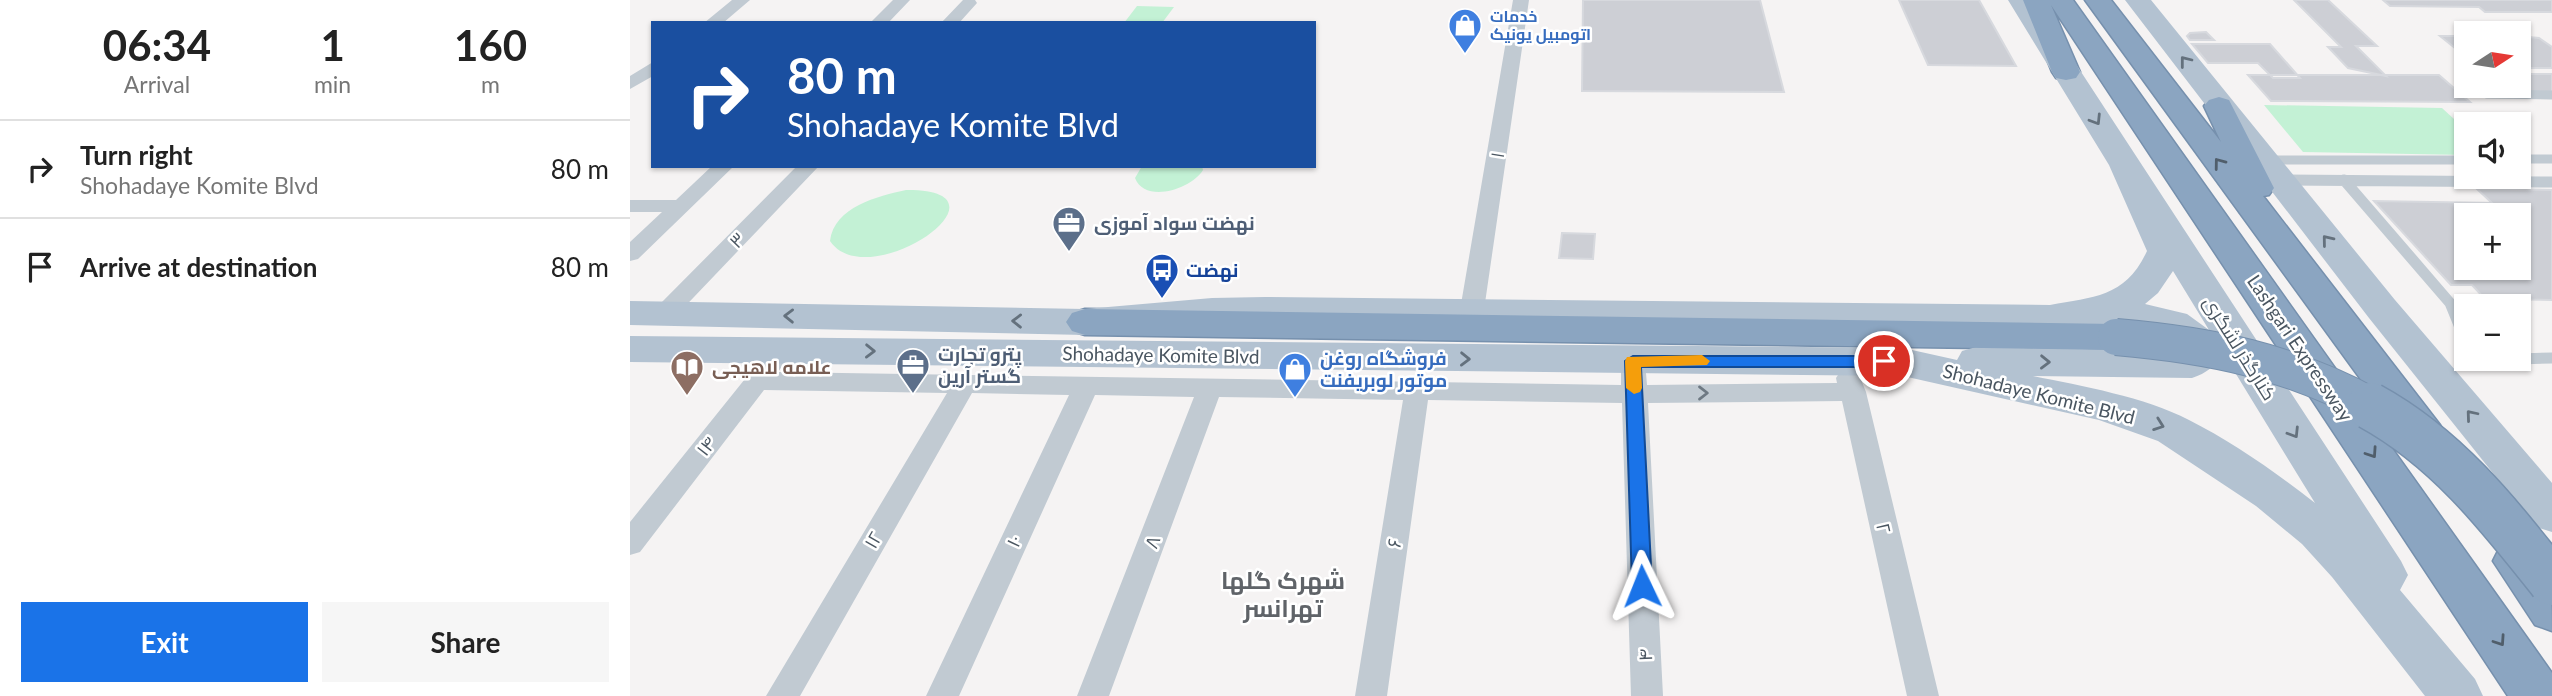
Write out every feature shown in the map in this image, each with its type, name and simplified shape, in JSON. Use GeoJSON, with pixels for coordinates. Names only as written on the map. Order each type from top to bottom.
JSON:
{"type":"FeatureCollection","features":[{"type":"Feature","properties":{"kind":"highway"},"geometry":{"type":"LineString","coordinates":[[2036,0],[2066,72]]}},
{"type":"Feature","properties":{"kind":"highway","name":"Lashgari Expressway"},"geometry":{"type":"LineString","coordinates":[[2060,0],[2538,696]]}},
{"type":"Feature","properties":{"kind":"highway"},"geometry":{"type":"LineString","coordinates":[[2098,0],[2552,610]]}},
{"type":"Feature","properties":{"kind":"highway"},"geometry":{"type":"LineString","coordinates":[[2220,106],[2295,266]]}},
{"type":"Feature","properties":{"kind":"highway"},"geometry":{"type":"LineString","coordinates":[[1085,322],[2116,337],[2175,341],[2251,355],[2317,378],[2402,425],[2461,473],[2495,510],[2552,582]]}},
{"type":"Feature","properties":{"kind":"main road","name":"کنارگذر لشگری"},"geometry":{"type":"LineString","coordinates":[[2021,0],[2459,696]]}},
{"type":"Feature","properties":{"kind":"main road"},"geometry":{"type":"LineString","coordinates":[[2138,0],[2270,170],[2552,514]]}},
{"type":"Feature","properties":{"kind":"main road","name":"Shohadaye Komite Blvd"},"geometry":{"type":"LineString","coordinates":[[648,313],[1085,322],[1212,310],[1472,310],[2050,318],[2122,301],[2138,294],[2155,275],[2164,251],[2124,166]]}},
{"type":"Feature","properties":{"kind":"main road"},"geometry":{"type":"LineString","coordinates":[[1903,362],[2017,361],[2179,365],[2192,364],[2203,353],[2200,343],[2190,331],[2160,319],[2108,315],[2050,318]]}},
{"type":"Feature","properties":{"kind":"main road","name":"Shohadaye Komite Blvd"},"geometry":{"type":"LineString","coordinates":[[630,349],[782,350],[1634,378],[1849,376],[1903,362],[2105,406],[2173,430],[2272,494],[2318,531],[2349,563],[2459,696]]}},
{"type":"Feature","properties":{"kind":"street"},"geometry":{"type":"LineString","coordinates":[[715,21],[742,0]]}},
{"type":"Feature","properties":{"kind":"street"},"geometry":{"type":"LineString","coordinates":[[880,21],[902,0]]}},
{"type":"Feature","properties":{"kind":"street","name":"۱"},"geometry":{"type":"LineString","coordinates":[[1472,310],[1521,0]]}},
{"type":"Feature","properties":{"kind":"street"},"geometry":{"type":"LineString","coordinates":[[951,21],[969,3]]}},
{"type":"Feature","properties":{"kind":"street"},"geometry":{"type":"LineString","coordinates":[[630,64],[651,66]]}},
{"type":"Feature","properties":{"kind":"street"},"geometry":{"type":"LineString","coordinates":[[630,84],[651,68]]}},
{"type":"Feature","properties":{"kind":"street"},"geometry":{"type":"LineString","coordinates":[[630,254],[722,168]]}},
{"type":"Feature","properties":{"kind":"street","name":"۳"},"geometry":{"type":"LineString","coordinates":[[648,313],[807,168]]}},
{"type":"Feature","properties":{"kind":"street"},"geometry":{"type":"LineString","coordinates":[[630,206],[681,206]]}},
{"type":"Feature","properties":{"kind":"street","name":"۱۴"},"geometry":{"type":"LineString","coordinates":[[630,542],[782,350]]}},
{"type":"Feature","properties":{"kind":"street","name":"۲"},"geometry":{"type":"LineString","coordinates":[[1849,376],[1923,696]]}},
{"type":"Feature","properties":{"kind":"street"},"geometry":{"type":"LineString","coordinates":[[757,381],[1417,390],[1634,378]]}},
{"type":"Feature","properties":{"kind":"street","name":"۴"},"geometry":{"type":"LineString","coordinates":[[1634,378],[1647,696]]}},
{"type":"Feature","properties":{"kind":"street","name":"۱۲"},"geometry":{"type":"LineString","coordinates":[[782,696],[965,384]]}},
{"type":"Feature","properties":{"kind":"street","name":"۱۰"},"geometry":{"type":"LineString","coordinates":[[942,696],[1086,386]]}},
{"type":"Feature","properties":{"kind":"street","name":"۸"},"geometry":{"type":"LineString","coordinates":[[1093,696],[1210,387]]}},
{"type":"Feature","properties":{"kind":"street","name":"۶"},"geometry":{"type":"LineString","coordinates":[[1371,696],[1417,390]]}},
{"type":"Feature","properties":{"kind":"lane"},"geometry":{"type":"LineString","coordinates":[[2531,95],[2552,95]]}},
{"type":"Feature","properties":{"kind":"lane"},"geometry":{"type":"LineString","coordinates":[[2531,159],[2552,159]]}},
{"type":"Feature","properties":{"kind":"lane"},"geometry":{"type":"LineString","coordinates":[[2270,170],[2454,161]]}},
{"type":"Feature","properties":{"kind":"lane"},"geometry":{"type":"LineString","coordinates":[[2270,170],[2344,180],[2552,182]]}},
{"type":"Feature","properties":{"kind":"lane"},"geometry":{"type":"LineString","coordinates":[[2344,180],[2450,303],[2454,313]]}},
{"type":"Feature","properties":{"kind":"lane"},"geometry":{"type":"LineString","coordinates":[[2531,359],[2552,358]]}},
{"type":"Feature","properties":{"kind":"green space"},"geometry":{"type":"Polygon","coordinates":[[[1137,6],[1174,7],[1164,21],[1126,21],[1137,6]]]}},
{"type":"Feature","properties":{"kind":"green space"},"geometry":{"type":"Polygon","coordinates":[[[2264,105],[2442,108],[2454,119],[2454,155],[2303,152],[2264,105]]]}},
{"type":"Feature","properties":{"kind":"green space"},"geometry":{"type":"Polygon","coordinates":[[[1141,168],[1203,170],[1189,183],[1169,191],[1148,190],[1140,186],[1135,178],[1141,168]]]}},
{"type":"Feature","properties":{"kind":"green space"},"geometry":{"type":"Polygon","coordinates":[[[906,190],[938,194],[949,205],[944,220],[926,236],[902,249],[874,257],[849,255],[830,241],[833,229],[848,212],[871,200],[906,190]]]}},
{"type":"Feature","properties":{"kind":"building"},"geometry":{"type":"Polygon","coordinates":[[[1583,0],[1760,0],[1784,92],[1582,91],[1583,0]]]}},
{"type":"Feature","properties":{"kind":"building"},"geometry":{"type":"Polygon","coordinates":[[[1899,0],[1979,0],[2016,66],[1928,65],[1899,0]]]}},
{"type":"Feature","properties":{"kind":"building"},"geometry":{"type":"Polygon","coordinates":[[[2294,0],[2328,0],[2377,46],[2356,46],[2386,76],[2348,68],[2328,47],[2341,47],[2294,0]]]}},
{"type":"Feature","properties":{"kind":"building"},"geometry":{"type":"Polygon","coordinates":[[[2383,0],[2552,0],[2552,12],[2485,12],[2479,7],[2390,6],[2383,0]]]}},
{"type":"Feature","properties":{"kind":"building"},"geometry":{"type":"Polygon","coordinates":[[[2206,32],[2214,40],[2190,40],[2187,36],[2190,33],[2206,32]]]}},
{"type":"Feature","properties":{"kind":"building"},"geometry":{"type":"Polygon","coordinates":[[[2440,36],[2454,36],[2454,47],[2440,36]]]}},
{"type":"Feature","properties":{"kind":"building"},"geometry":{"type":"Polygon","coordinates":[[[2531,37],[2539,38],[2552,47],[2552,68],[2531,68],[2531,37]]]}},
{"type":"Feature","properties":{"kind":"building"},"geometry":{"type":"Polygon","coordinates":[[[2192,44],[2270,44],[2300,78],[2273,78],[2258,63],[2208,63],[2192,44]]]}},
{"type":"Feature","properties":{"kind":"building"},"geometry":{"type":"Polygon","coordinates":[[[2531,74],[2552,74],[2552,92],[2531,92],[2531,74]]]}},
{"type":"Feature","properties":{"kind":"building"},"geometry":{"type":"Polygon","coordinates":[[[2248,75],[2439,75],[2454,88],[2454,98],[2465,98],[2470,102],[2271,101],[2248,75]]]}},
{"type":"Feature","properties":{"kind":"building"},"geometry":{"type":"Polygon","coordinates":[[[2477,189],[2552,190],[2552,300],[2531,300],[2531,294],[2480,294],[2472,285],[2451,285],[2374,201],[2492,203],[2477,189]]]}},
{"type":"Feature","properties":{"kind":"building"},"geometry":{"type":"Polygon","coordinates":[[[1562,233],[1595,234],[1593,259],[1559,258],[1562,233]]]}},
{"type":"Feature","properties":{"kind":"slow traffic"},"geometry":{"type":"LineString","coordinates":[[1634,388],[1633,361],[1702,361]]}},
{"type":"Feature","properties":{"kind":"place","name":"خدمات اتومبیل یونیک"},"geometry":{"type":"Point","coordinates":[1465,55]}},
{"type":"Feature","properties":{"kind":"place","name":"نهضت سواد آموزی"},"geometry":{"type":"Point","coordinates":[1069,253]}},
{"type":"Feature","properties":{"kind":"place","name":"نهضت"},"geometry":{"type":"Point","coordinates":[1162,300]}},
{"type":"Feature","properties":{"kind":"place","name":"پترو تجارت گستر آرین"},"geometry":{"type":"Point","coordinates":[913,395]}},
{"type":"Feature","properties":{"kind":"place","name":"علامه لاهیجی"},"geometry":{"type":"Point","coordinates":[687,397]}},
{"type":"Feature","properties":{"kind":"place","name":"فروشگاه روغن موتور لوبریفنت"},"geometry":{"type":"Point","coordinates":[1295,399]}},
{"type":"Feature","properties":{"kind":"district","name":"شهرک گلها تهرانسر"},"geometry":{"type":"Point","coordinates":[1283,595]}},
{"type":"Feature","properties":{"kind":"route"},"geometry":{"type":"LineString","coordinates":[[1642,586],[1633,361],[1884,361]]}}]}
